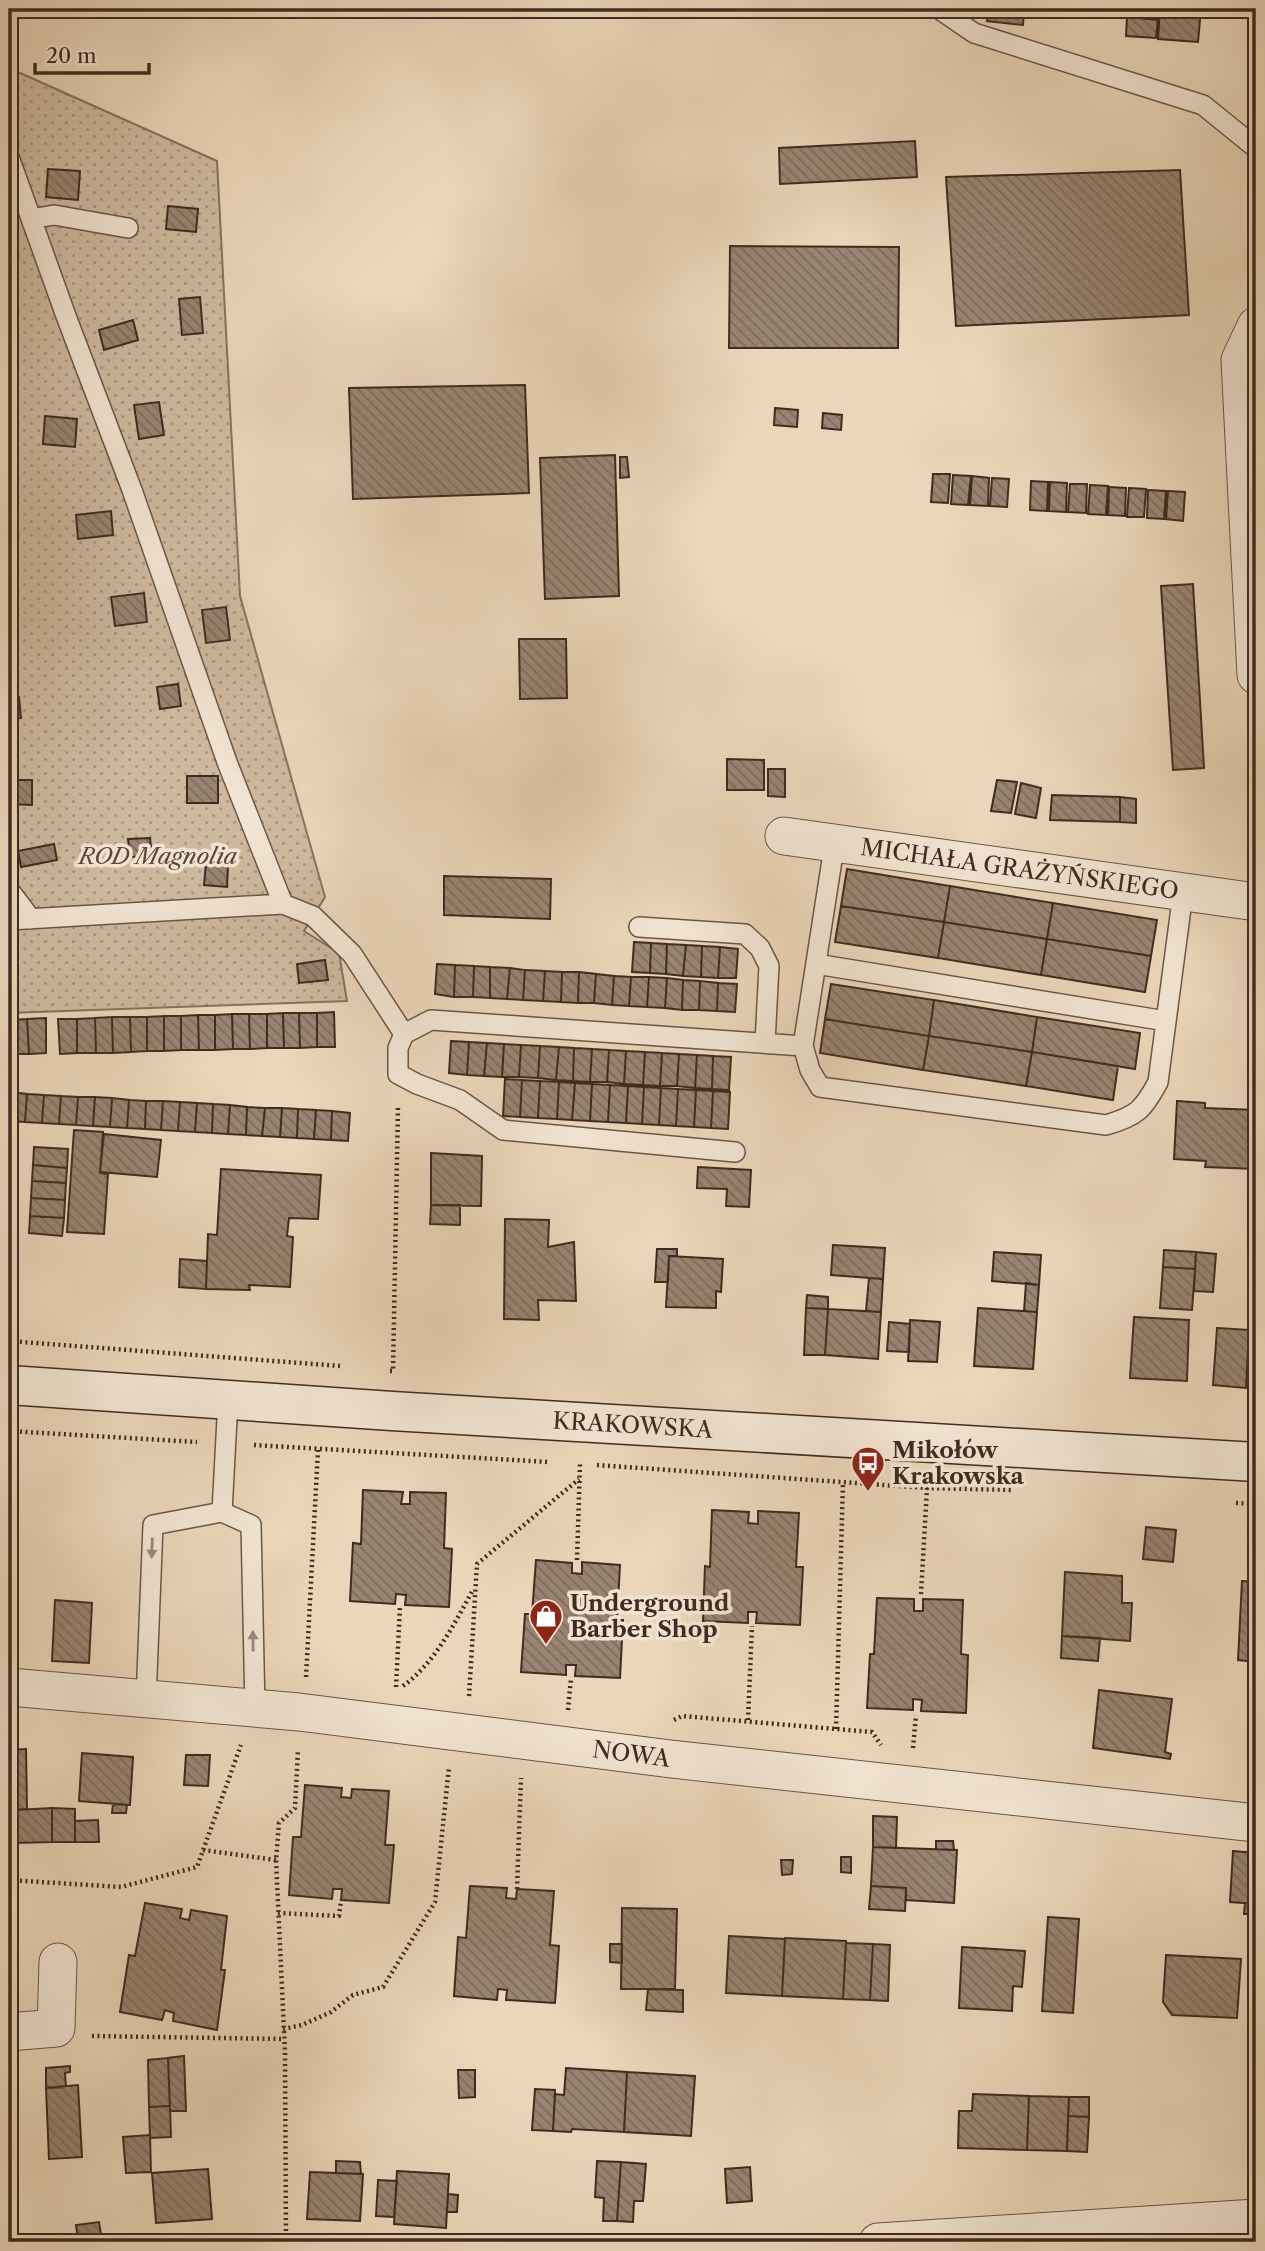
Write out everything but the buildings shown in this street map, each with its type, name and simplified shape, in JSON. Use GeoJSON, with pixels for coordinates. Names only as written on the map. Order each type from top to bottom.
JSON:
{"type":"FeatureCollection","features":[{"type":"Feature","properties":{"kind":"street"},"geometry":{"type":"LineString","coordinates":[[1256,326],[1240,360],[1256,675]]}},
{"type":"Feature","properties":{"kind":"street","name":"MICHAŁA GRAŻYŃSKIEGO"},"geometry":{"type":"LineString","coordinates":[[784,836],[835,841],[1256,902]]}},
{"type":"Feature","properties":{"kind":"street","name":"KRAKOWSKA"},"geometry":{"type":"LineString","coordinates":[[9,1385],[1256,1462]]}},
{"type":"Feature","properties":{"kind":"street","name":"NOWA"},"geometry":{"type":"LineString","coordinates":[[9,1687],[254,1709],[303,1695],[461,1720],[523,1740],[1256,1823]]}},
{"type":"Feature","properties":{"kind":"street"},"geometry":{"type":"LineString","coordinates":[[9,2032],[56,2028],[58,1962]]}},
{"type":"Feature","properties":{"kind":"street"},"geometry":{"type":"LineString","coordinates":[[877,2242],[1256,2218]]}},
{"type":"Feature","properties":{"kind":"lane"},"geometry":{"type":"LineString","coordinates":[[939,9],[974,33],[1203,104],[1256,148]]}},
{"type":"Feature","properties":{"kind":"lane"},"geometry":{"type":"LineString","coordinates":[[9,157],[132,490],[227,761],[283,904]]}},
{"type":"Feature","properties":{"kind":"lane"},"geometry":{"type":"LineString","coordinates":[[31,219],[54,215],[128,228]]}},
{"type":"Feature","properties":{"kind":"lane"},"geometry":{"type":"LineString","coordinates":[[835,841],[803,1046],[810,1070],[820,1087],[1106,1125],[1130,1118],[1149,1099],[1158,1082],[1182,893]]}},
{"type":"Feature","properties":{"kind":"lane"},"geometry":{"type":"LineString","coordinates":[[9,890],[31,919]]}},
{"type":"Feature","properties":{"kind":"lane"},"geometry":{"type":"LineString","coordinates":[[9,920],[283,904],[313,916],[352,954],[404,1034]]}},
{"type":"Feature","properties":{"kind":"lane"},"geometry":{"type":"LineString","coordinates":[[639,927],[745,934],[760,948],[769,966],[765,1043]]}},
{"type":"Feature","properties":{"kind":"lane"},"geometry":{"type":"LineString","coordinates":[[816,964],[1166,1021]]}},
{"type":"Feature","properties":{"kind":"lane"},"geometry":{"type":"LineString","coordinates":[[735,1152],[503,1130],[460,1100],[398,1074],[398,1048],[404,1034],[431,1020],[803,1046]]}},
{"type":"Feature","properties":{"kind":"lane"},"geometry":{"type":"LineString","coordinates":[[222,1512],[228,1400]]}},
{"type":"Feature","properties":{"kind":"lane"},"geometry":{"type":"LineString","coordinates":[[146,1700],[153,1525],[222,1512],[251,1525],[254,1709]]}},
{"type":"Feature","properties":{"kind":"path"},"geometry":{"type":"LineString","coordinates":[[381,1370],[393,1371],[398,1074]]}},
{"type":"Feature","properties":{"kind":"path"},"geometry":{"type":"LineString","coordinates":[[9,1341],[280,1359],[343,1366]]}},
{"type":"Feature","properties":{"kind":"path"},"geometry":{"type":"LineString","coordinates":[[9,1431],[554,1462]]}},
{"type":"Feature","properties":{"kind":"path"},"geometry":{"type":"LineString","coordinates":[[286,2242],[284,2039],[276,1860],[279,1823],[295,1808],[318,1450]]}},
{"type":"Feature","properties":{"kind":"path"},"geometry":{"type":"LineString","coordinates":[[567,1463],[580,1464],[577,1560]]}},
{"type":"Feature","properties":{"kind":"path"},"geometry":{"type":"LineString","coordinates":[[594,1465],[927,1488],[921,1594]]}},
{"type":"Feature","properties":{"kind":"path"},"geometry":{"type":"LineString","coordinates":[[283,2029],[302,2025],[331,2012],[353,1995],[383,1987],[435,1902],[461,1720],[477,1563],[579,1479]]}},
{"type":"Feature","properties":{"kind":"path"},"geometry":{"type":"LineString","coordinates":[[836,1729],[843,1482]]}},
{"type":"Feature","properties":{"kind":"path"},"geometry":{"type":"LineString","coordinates":[[400,1606],[396,1691],[413,1679],[435,1654],[475,1586]]}},
{"type":"Feature","properties":{"kind":"path"},"geometry":{"type":"LineString","coordinates":[[748,1720],[752,1626]]}},
{"type":"Feature","properties":{"kind":"path"},"geometry":{"type":"LineString","coordinates":[[567,1717],[571,1678]]}},
{"type":"Feature","properties":{"kind":"path"},"geometry":{"type":"LineString","coordinates":[[9,1880],[121,1887],[197,1867],[254,1709]]}},
{"type":"Feature","properties":{"kind":"path"},"geometry":{"type":"LineString","coordinates":[[913,1754],[916,1715]]}},
{"type":"Feature","properties":{"kind":"path"},"geometry":{"type":"LineString","coordinates":[[671,1721],[682,1716],[872,1732],[886,1751]]}},
{"type":"Feature","properties":{"kind":"path"},"geometry":{"type":"LineString","coordinates":[[517,1889],[523,1740]]}},
{"type":"Feature","properties":{"kind":"path"},"geometry":{"type":"LineString","coordinates":[[203,1850],[276,1860]]}},
{"type":"Feature","properties":{"kind":"path"},"geometry":{"type":"LineString","coordinates":[[278,1913],[339,1916],[341,1900]]}},
{"type":"Feature","properties":{"kind":"path"},"geometry":{"type":"LineString","coordinates":[[102,2036],[284,2039]]}},
{"type":"Feature","properties":{"kind":"green space","name":"ROD Magnolia"},"geometry":{"type":"Polygon","coordinates":[[[9,68],[217,161],[240,596],[325,897],[304,931],[339,953],[347,1001],[9,1013],[9,68]]]}},
{"type":"Feature","properties":{"kind":"place","name":"Mikołów Krakowska"},"geometry":{"type":"Point","coordinates":[868,1493]}},
{"type":"Feature","properties":{"kind":"place","name":"Underground Barber Shop"},"geometry":{"type":"Point","coordinates":[546,1646]}}]}
